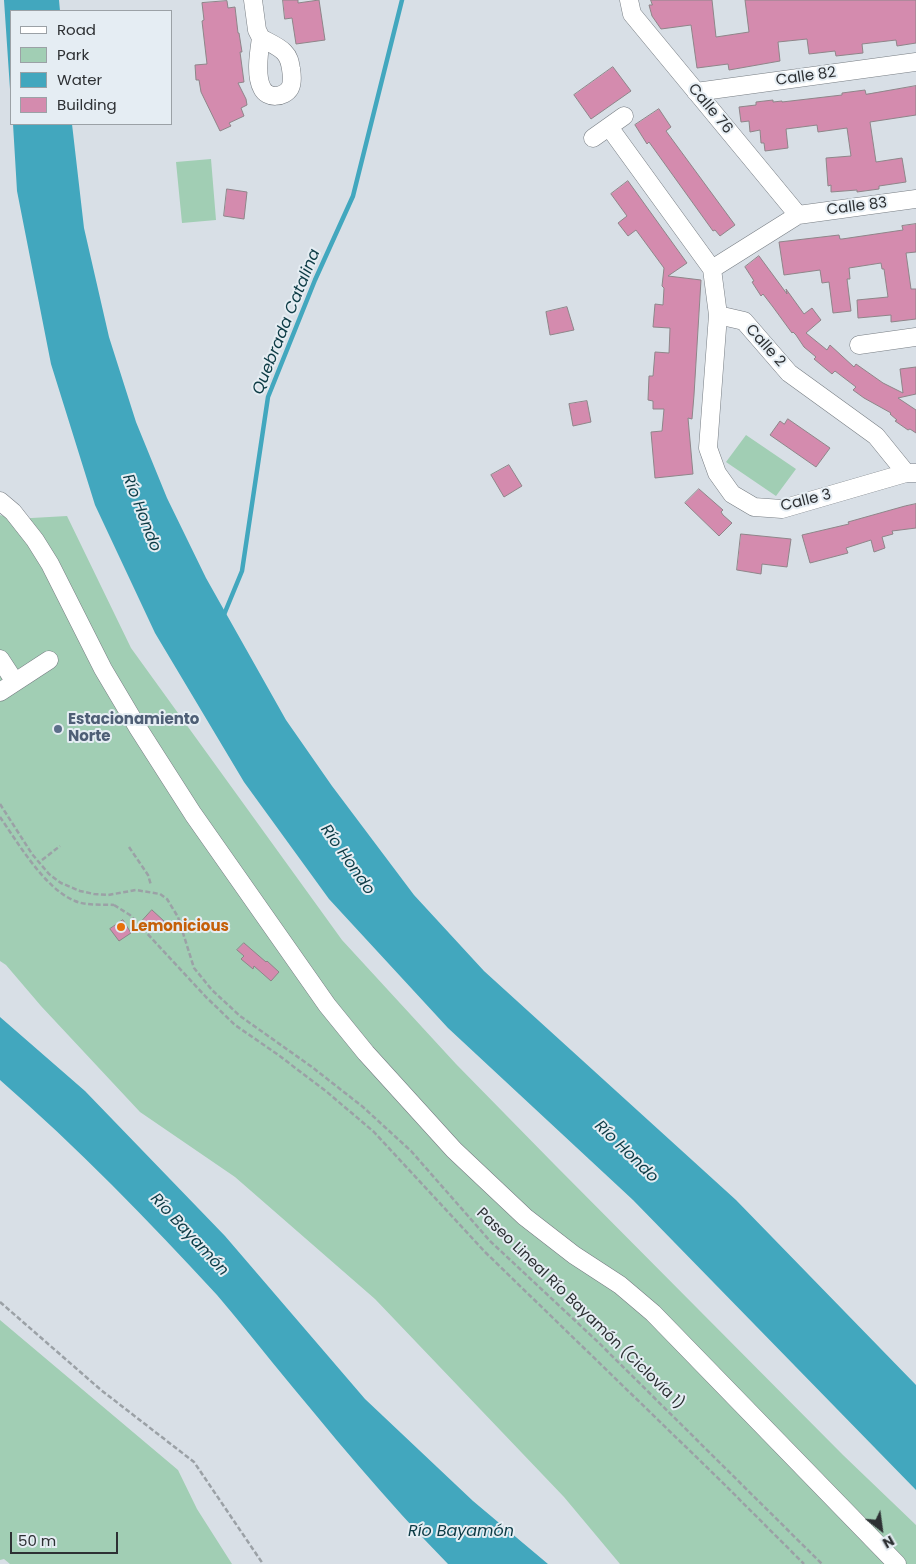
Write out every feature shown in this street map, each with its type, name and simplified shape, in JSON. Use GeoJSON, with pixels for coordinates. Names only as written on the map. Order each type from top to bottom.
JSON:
{"type":"FeatureCollection","features":[{"type":"Feature","properties":{"kind":"street"},"geometry":{"type":"LineString","coordinates":[[253,0],[257,30],[261,38]]}},
{"type":"Feature","properties":{"kind":"street","name":"Calle 76"},"geometry":{"type":"LineString","coordinates":[[629,0],[632,14],[798,215]]}},
{"type":"Feature","properties":{"kind":"street","name":"Calle 82"},"geometry":{"type":"LineString","coordinates":[[696,92],[916,62]]}},
{"type":"Feature","properties":{"kind":"street"},"geometry":{"type":"LineString","coordinates":[[593,138],[624,116]]}},
{"type":"Feature","properties":{"kind":"street"},"geometry":{"type":"LineString","coordinates":[[609,127],[712,269],[718,315]]}},
{"type":"Feature","properties":{"kind":"street","name":"Calle 83"},"geometry":{"type":"LineString","coordinates":[[798,215],[916,199]]}},
{"type":"Feature","properties":{"kind":"street"},"geometry":{"type":"LineString","coordinates":[[712,269],[798,215]]}},
{"type":"Feature","properties":{"kind":"street","name":"Calle 2"},"geometry":{"type":"LineString","coordinates":[[718,315],[744,322],[789,373],[876,436],[911,473]]}},
{"type":"Feature","properties":{"kind":"street","name":"Calle 3"},"geometry":{"type":"LineString","coordinates":[[718,315],[708,448],[717,473],[732,494],[754,507],[782,509],[911,473]]}},
{"type":"Feature","properties":{"kind":"street"},"geometry":{"type":"LineString","coordinates":[[859,345],[916,337]]}},
{"type":"Feature","properties":{"kind":"street"},"geometry":{"type":"LineString","coordinates":[[0,501],[13,512],[35,540],[50,564],[103,669],[193,814],[322,997],[366,1053],[454,1150],[525,1217],[574,1255],[620,1285],[653,1313],[897,1564]]}},
{"type":"Feature","properties":{"kind":"street"},"geometry":{"type":"LineString","coordinates":[[0,659],[15,682]]}},
{"type":"Feature","properties":{"kind":"street"},"geometry":{"type":"LineString","coordinates":[[0,692],[49,660]]}},
{"type":"Feature","properties":{"kind":"path","name":"Paseo Lineal Río Bayamón (Ciclovía 1)"},"geometry":{"type":"LineString","coordinates":[[0,804],[32,854],[49,874],[61,883],[80,891],[94,894],[136,890],[160,894],[167,899],[178,917],[194,968],[212,990],[240,1016],[312,1067],[363,1107],[411,1151],[490,1241],[598,1342],[822,1564]]}},
{"type":"Feature","properties":{"kind":"path"},"geometry":{"type":"LineString","coordinates":[[0,817],[46,880],[59,892],[76,902],[92,905],[114,905],[130,915],[235,1025],[327,1092],[374,1132],[485,1252],[804,1564]]}},
{"type":"Feature","properties":{"kind":"path"},"geometry":{"type":"LineString","coordinates":[[42,860],[60,846]]}},
{"type":"Feature","properties":{"kind":"path"},"geometry":{"type":"LineString","coordinates":[[129,847],[148,876],[151,885]]}},
{"type":"Feature","properties":{"kind":"path"},"geometry":{"type":"LineString","coordinates":[[0,1302],[101,1390],[194,1462],[263,1564]]}},
{"type":"Feature","properties":{"kind":"green space"},"geometry":{"type":"Polygon","coordinates":[[[211,159],[216,220],[182,223],[176,162],[211,159]]]}},
{"type":"Feature","properties":{"kind":"green space"},"geometry":{"type":"Polygon","coordinates":[[[746,435],[796,469],[776,496],[726,462],[746,435]]]}},
{"type":"Feature","properties":{"kind":"green space"},"geometry":{"type":"Polygon","coordinates":[[[0,515],[14,519],[67,516],[131,648],[342,940],[456,1064],[554,1164],[843,1455],[916,1525],[916,1564],[620,1564],[564,1497],[375,1299],[235,1177],[140,1112],[41,1006],[6,965],[0,961],[0,515]]]}},
{"type":"Feature","properties":{"kind":"green space"},"geometry":{"type":"Polygon","coordinates":[[[0,1320],[178,1470],[197,1509],[232,1564],[10,1564],[4,1559],[0,1560],[0,1320]]]}},
{"type":"Feature","properties":{"kind":"water"},"geometry":{"type":"Polygon","coordinates":[[[4,0],[59,0],[60,10],[10,10],[10,89],[4,0]]]}},
{"type":"Feature","properties":{"kind":"water","name":"Río Hondo"},"geometry":{"type":"Polygon","coordinates":[[[13,125],[72,125],[84,228],[109,337],[136,422],[167,498],[206,578],[286,720],[332,786],[414,895],[484,971],[736,1200],[916,1385],[916,1490],[633,1200],[448,1028],[329,899],[244,782],[155,633],[95,505],[51,364],[17,191],[13,125]]]}},
{"type":"Feature","properties":{"kind":"water","name":"Río Bayamón"},"geometry":{"type":"Polygon","coordinates":[[[0,1017],[85,1091],[225,1236],[365,1399],[473,1501],[548,1564],[448,1564],[402,1516],[358,1465],[217,1295],[112,1184],[0,1080],[0,1017]]]}},
{"type":"Feature","properties":{"kind":"building"},"geometry":{"type":"Polygon","coordinates":[[[283,0],[298,0],[298,3],[319,0],[325,40],[296,44],[292,18],[285,19],[283,0]]]}},
{"type":"Feature","properties":{"kind":"building"},"geometry":{"type":"Polygon","coordinates":[[[651,0],[712,0],[716,37],[749,32],[745,0],[916,0],[916,43],[897,46],[896,40],[862,44],[863,53],[836,56],[835,51],[809,54],[807,39],[778,42],[780,61],[729,70],[728,64],[697,68],[691,25],[661,29],[652,16],[649,5],[652,5],[651,0]]]}},
{"type":"Feature","properties":{"kind":"building"},"geometry":{"type":"Polygon","coordinates":[[[227,1],[228,8],[235,7],[242,52],[240,52],[244,82],[238,83],[247,105],[241,108],[244,116],[229,123],[231,126],[220,131],[201,92],[199,80],[196,80],[195,65],[207,64],[202,3],[227,1]]]}},
{"type":"Feature","properties":{"kind":"building"},"geometry":{"type":"Polygon","coordinates":[[[613,67],[631,91],[591,119],[574,95],[613,67]]]}},
{"type":"Feature","properties":{"kind":"building"},"geometry":{"type":"Polygon","coordinates":[[[916,86],[916,115],[870,122],[876,162],[902,158],[906,182],[879,186],[879,189],[857,192],[857,190],[831,192],[831,185],[828,186],[826,158],[851,156],[847,128],[818,132],[817,125],[786,129],[788,148],[765,151],[764,143],[761,143],[760,130],[750,132],[749,121],[741,122],[739,107],[756,105],[756,102],[773,100],[773,102],[782,102],[842,95],[842,93],[865,90],[866,94],[916,86]]]}},
{"type":"Feature","properties":{"kind":"building"},"geometry":{"type":"Polygon","coordinates":[[[659,109],[671,127],[666,131],[735,225],[720,236],[715,230],[713,231],[649,142],[647,144],[635,125],[659,109]]]}},
{"type":"Feature","properties":{"kind":"building"},"geometry":{"type":"Polygon","coordinates":[[[628,181],[687,263],[668,276],[701,280],[692,419],[688,418],[693,474],[655,478],[651,432],[662,431],[664,409],[653,409],[653,401],[648,400],[649,376],[653,376],[655,352],[669,353],[670,328],[653,327],[655,304],[663,305],[664,288],[662,286],[664,268],[636,230],[628,236],[618,223],[627,216],[611,194],[628,181]]]}},
{"type":"Feature","properties":{"kind":"building"},"geometry":{"type":"Polygon","coordinates":[[[227,189],[247,192],[244,219],[224,216],[227,189]]]}},
{"type":"Feature","properties":{"kind":"building"},"geometry":{"type":"Polygon","coordinates":[[[916,224],[916,252],[906,253],[911,289],[916,289],[916,319],[891,322],[891,315],[858,318],[857,300],[888,297],[884,269],[882,269],[881,263],[849,268],[850,279],[847,279],[851,311],[833,313],[829,282],[822,283],[820,270],[784,275],[779,242],[839,235],[840,239],[842,239],[903,230],[902,226],[916,224]]]}},
{"type":"Feature","properties":{"kind":"building"},"geometry":{"type":"Polygon","coordinates":[[[759,256],[804,314],[812,308],[821,320],[806,333],[827,350],[830,345],[854,367],[856,364],[883,383],[903,393],[900,369],[916,367],[916,394],[898,398],[916,410],[916,433],[895,421],[897,420],[891,413],[853,390],[856,387],[835,371],[832,374],[814,359],[816,357],[792,333],[763,294],[761,296],[752,282],[754,281],[745,267],[759,256]]]}},
{"type":"Feature","properties":{"kind":"building"},"geometry":{"type":"Polygon","coordinates":[[[567,307],[574,330],[550,335],[546,312],[567,307]]]}},
{"type":"Feature","properties":{"kind":"building"},"geometry":{"type":"Polygon","coordinates":[[[587,401],[591,422],[573,426],[569,404],[587,401]]]}},
{"type":"Feature","properties":{"kind":"building"},"geometry":{"type":"Polygon","coordinates":[[[788,419],[830,448],[816,467],[770,435],[780,421],[784,424],[788,419]]]}},
{"type":"Feature","properties":{"kind":"building"},"geometry":{"type":"Polygon","coordinates":[[[509,465],[522,486],[504,497],[491,475],[509,465]]]}},
{"type":"Feature","properties":{"kind":"building"},"geometry":{"type":"Polygon","coordinates":[[[699,489],[723,510],[721,512],[723,515],[732,523],[719,536],[685,503],[699,489]]]}},
{"type":"Feature","properties":{"kind":"building"},"geometry":{"type":"Polygon","coordinates":[[[916,504],[916,528],[892,531],[893,534],[882,537],[885,548],[874,552],[871,540],[846,548],[848,553],[810,563],[802,535],[849,524],[848,522],[916,504]]]}},
{"type":"Feature","properties":{"kind":"building"},"geometry":{"type":"Polygon","coordinates":[[[741,534],[791,539],[787,567],[762,564],[761,574],[737,570],[741,534]]]}},
{"type":"Feature","properties":{"kind":"building"},"geometry":{"type":"Polygon","coordinates":[[[152,910],[164,921],[155,931],[143,920],[152,910]]]}},
{"type":"Feature","properties":{"kind":"building"},"geometry":{"type":"Polygon","coordinates":[[[123,920],[131,933],[119,941],[110,929],[123,920]]]}},
{"type":"Feature","properties":{"kind":"building"},"geometry":{"type":"Polygon","coordinates":[[[244,943],[279,972],[271,981],[254,966],[253,969],[241,959],[244,956],[237,950],[244,943]]]}},
{"type":"Feature","properties":{"kind":"waterway","name":"Quebrada Catalina"},"geometry":{"type":"LineString","coordinates":[[223,617],[242,571],[268,397],[315,280],[353,196],[402,0]]}},
{"type":"Feature","properties":{"kind":"place","name":"Estacionamiento Norte"},"geometry":{"type":"Point","coordinates":[58,729]}},
{"type":"Feature","properties":{"kind":"place","name":"Lemonicious"},"geometry":{"type":"Point","coordinates":[121,927]}}]}
